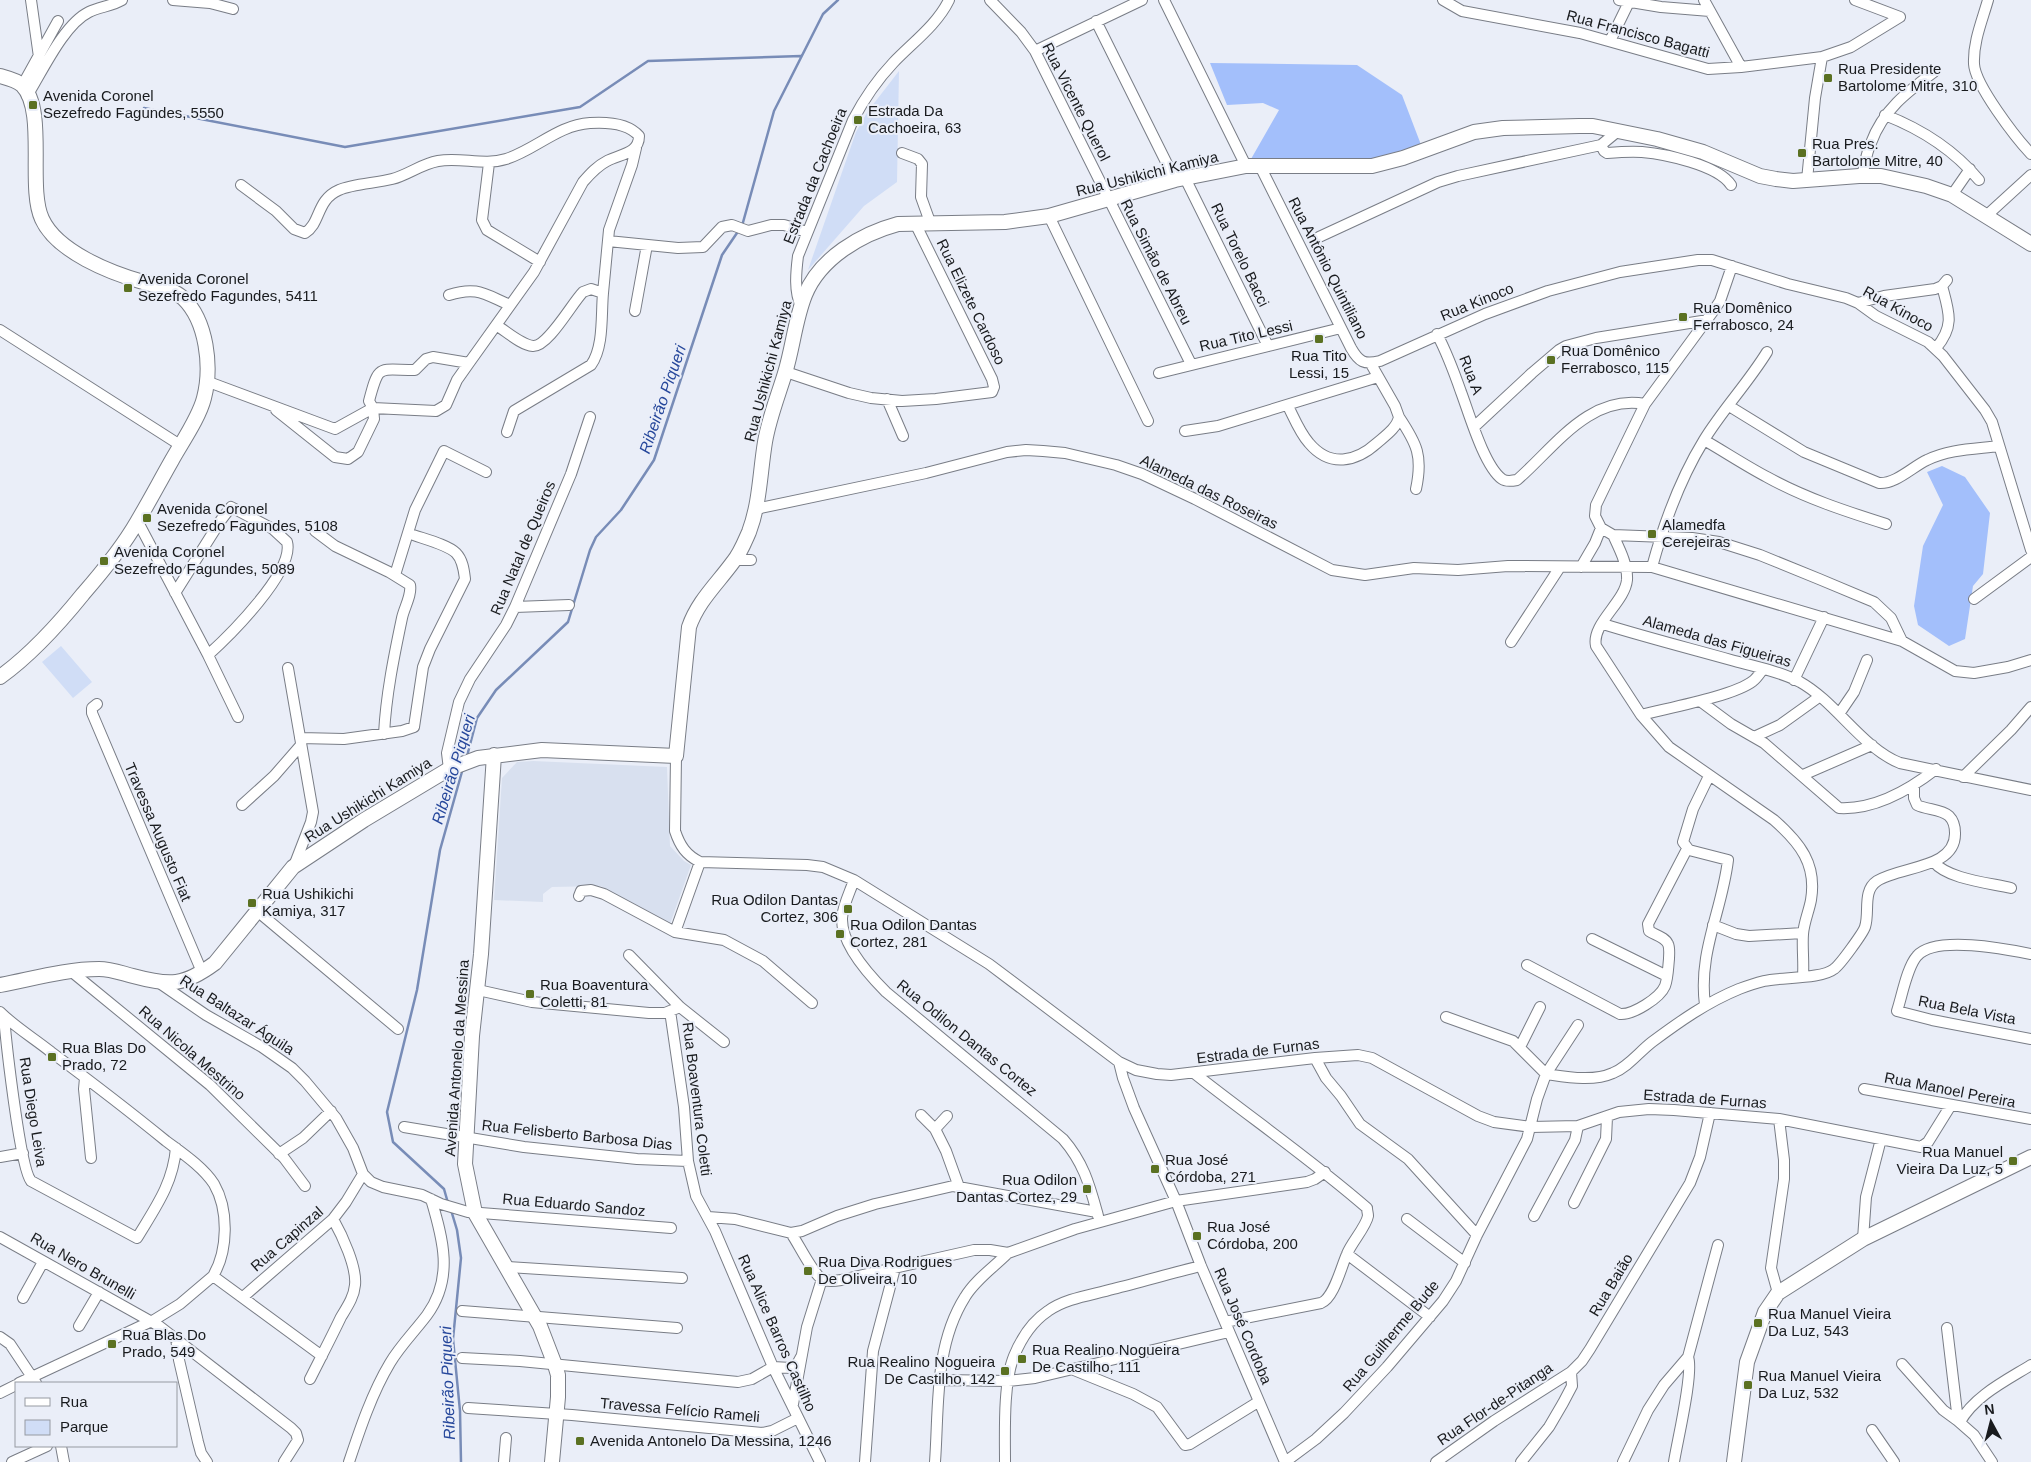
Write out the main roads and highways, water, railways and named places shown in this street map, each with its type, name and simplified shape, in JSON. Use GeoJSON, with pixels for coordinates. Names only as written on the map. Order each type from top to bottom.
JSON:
{"type":"FeatureCollection","features":[{"type":"Feature","properties":{"kind":"main road"},"geometry":{"type":"LineString","coordinates":[[0,76],[14,80],[25,91],[33,113],[36,195],[42,220],[54,236],[79,256],[110,271],[168,289],[182,298],[194,314],[205,340],[208,368],[204,399],[138,522],[114,557],[62,620],[27,657],[0,677]]}},
{"type":"Feature","properties":{"kind":"main road","name":"Rua Ushikichi Kamiya"},"geometry":{"type":"LineString","coordinates":[[0,985],[99,969],[113,970],[158,982],[174,983],[188,980],[215,962],[293,867],[364,820],[452,768],[478,758],[542,750],[676,756],[689,627],[694,612],[735,560],[749,532],[756,509],[768,427],[786,372],[805,295],[814,278],[825,265],[861,238],[882,228],[898,224],[1005,222],[1049,216],[1180,179],[1253,166],[1372,166],[1403,158],[1458,136],[1474,132],[1502,128],[1588,126],[1657,139],[1703,152],[1760,176],[1793,181],[1862,176],[1881,176],[1904,180],[1952,195],[2031,244]]}},
{"type":"Feature","properties":{"kind":"main road","name":"Avenida Antonelo da Messina"},"geometry":{"type":"LineString","coordinates":[[494,755],[478,990],[472,1036],[465,1164],[475,1213],[545,1334],[555,1365],[558,1387],[552,1462]]}},
{"type":"Feature","properties":{"kind":"main road"},"geometry":{"type":"LineString","coordinates":[[1734,1462],[1748,1357],[1765,1312],[1778,1293],[1863,1239],[2031,1157]]}},
{"type":"Feature","properties":{"kind":"waterway","name":"Ribeirão Piqueri"},"geometry":{"type":"LineString","coordinates":[[742,226],[774,111],[823,14],[838,0]]}},
{"type":"Feature","properties":{"kind":"waterway"},"geometry":{"type":"LineString","coordinates":[[144,108],[345,147],[580,107],[648,61],[801,56]]}},
{"type":"Feature","properties":{"kind":"waterway","name":"Ribeirão Piqueri"},"geometry":{"type":"LineString","coordinates":[[467,756],[477,718],[496,690],[568,622],[590,550],[596,537],[621,510],[654,460],[722,255],[739,230]]}},
{"type":"Feature","properties":{"kind":"waterway","name":"Ribeirão Piqueri"},"geometry":{"type":"LineString","coordinates":[[448,1203],[444,1189],[393,1142],[387,1112],[417,990],[440,850],[463,768]]}},
{"type":"Feature","properties":{"kind":"waterway","name":"Ribeirão Piqueri"},"geometry":{"type":"LineString","coordinates":[[451,1210],[457,1230],[461,1258],[453,1339],[460,1411],[461,1462]]}},
{"type":"Feature","properties":{"kind":"place","name":"Rua Presidente Bartolome Mitre, 310"},"geometry":{"type":"Point","coordinates":[1828,78]}},
{"type":"Feature","properties":{"kind":"place","name":"Avenida Coronel Sezefredo Fagundes, 5550"},"geometry":{"type":"Point","coordinates":[33,105]}},
{"type":"Feature","properties":{"kind":"place","name":"Estrada Da Cachoeira, 63"},"geometry":{"type":"Point","coordinates":[858,120]}},
{"type":"Feature","properties":{"kind":"place","name":"Rua Pres. Bartolome Mitre, 40"},"geometry":{"type":"Point","coordinates":[1802,153]}},
{"type":"Feature","properties":{"kind":"place","name":"Avenida Coronel Sezefredo Fagundes, 5411"},"geometry":{"type":"Point","coordinates":[128,288]}},
{"type":"Feature","properties":{"kind":"place","name":"Rua Domênico Ferrabosco, 24"},"geometry":{"type":"Point","coordinates":[1683,317]}},
{"type":"Feature","properties":{"kind":"place","name":"Rua Tito Lessi, 15"},"geometry":{"type":"Point","coordinates":[1319,339]}},
{"type":"Feature","properties":{"kind":"place","name":"Rua Domênico Ferrabosco, 115"},"geometry":{"type":"Point","coordinates":[1551,360]}},
{"type":"Feature","properties":{"kind":"place","name":"Avenida Coronel Sezefredo Fagundes, 5108"},"geometry":{"type":"Point","coordinates":[147,518]}},
{"type":"Feature","properties":{"kind":"place","name":"Alamedfa Cerejeiras"},"geometry":{"type":"Point","coordinates":[1652,534]}},
{"type":"Feature","properties":{"kind":"place","name":"Avenida Coronel Sezefredo Fagundes, 5089"},"geometry":{"type":"Point","coordinates":[104,561]}},
{"type":"Feature","properties":{"kind":"place","name":"Rua Ushikichi Kamiya, 317"},"geometry":{"type":"Point","coordinates":[252,903]}},
{"type":"Feature","properties":{"kind":"place","name":"Rua Odilon Dantas Cortez, 306"},"geometry":{"type":"Point","coordinates":[848,909]}},
{"type":"Feature","properties":{"kind":"place","name":"Rua Odilon Dantas Cortez, 281"},"geometry":{"type":"Point","coordinates":[840,934]}},
{"type":"Feature","properties":{"kind":"place","name":"Rua Boaventura Coletti, 81"},"geometry":{"type":"Point","coordinates":[530,994]}},
{"type":"Feature","properties":{"kind":"place","name":"Rua Blas Do Prado, 72"},"geometry":{"type":"Point","coordinates":[52,1057]}},
{"type":"Feature","properties":{"kind":"place","name":"Rua Manuel Vieira Da Luz, 5"},"geometry":{"type":"Point","coordinates":[2013,1161]}},
{"type":"Feature","properties":{"kind":"place","name":"Rua José Córdoba, 271"},"geometry":{"type":"Point","coordinates":[1155,1169]}},
{"type":"Feature","properties":{"kind":"place","name":"Rua Odilon Dantas Cortez, 29"},"geometry":{"type":"Point","coordinates":[1087,1189]}},
{"type":"Feature","properties":{"kind":"place","name":"Rua José Córdoba, 200"},"geometry":{"type":"Point","coordinates":[1197,1236]}},
{"type":"Feature","properties":{"kind":"place","name":"Rua Diva Rodrigues De Oliveira, 10"},"geometry":{"type":"Point","coordinates":[808,1271]}},
{"type":"Feature","properties":{"kind":"place","name":"Rua Manuel Vieira Da Luz, 543"},"geometry":{"type":"Point","coordinates":[1758,1323]}},
{"type":"Feature","properties":{"kind":"place","name":"Rua Blas Do Prado, 549"},"geometry":{"type":"Point","coordinates":[112,1344]}},
{"type":"Feature","properties":{"kind":"place","name":"Rua Realino Nogueira De Castilho, 111"},"geometry":{"type":"Point","coordinates":[1022,1359]}},
{"type":"Feature","properties":{"kind":"place","name":"Rua Realino Nogueira De Castilho, 142"},"geometry":{"type":"Point","coordinates":[1005,1371]}},
{"type":"Feature","properties":{"kind":"place","name":"Rua Manuel Vieira Da Luz, 532"},"geometry":{"type":"Point","coordinates":[1748,1385]}},
{"type":"Feature","properties":{"kind":"place","name":"Avenida Antonelo Da Messina, 1246"},"geometry":{"type":"Point","coordinates":[580,1441]}}]}
